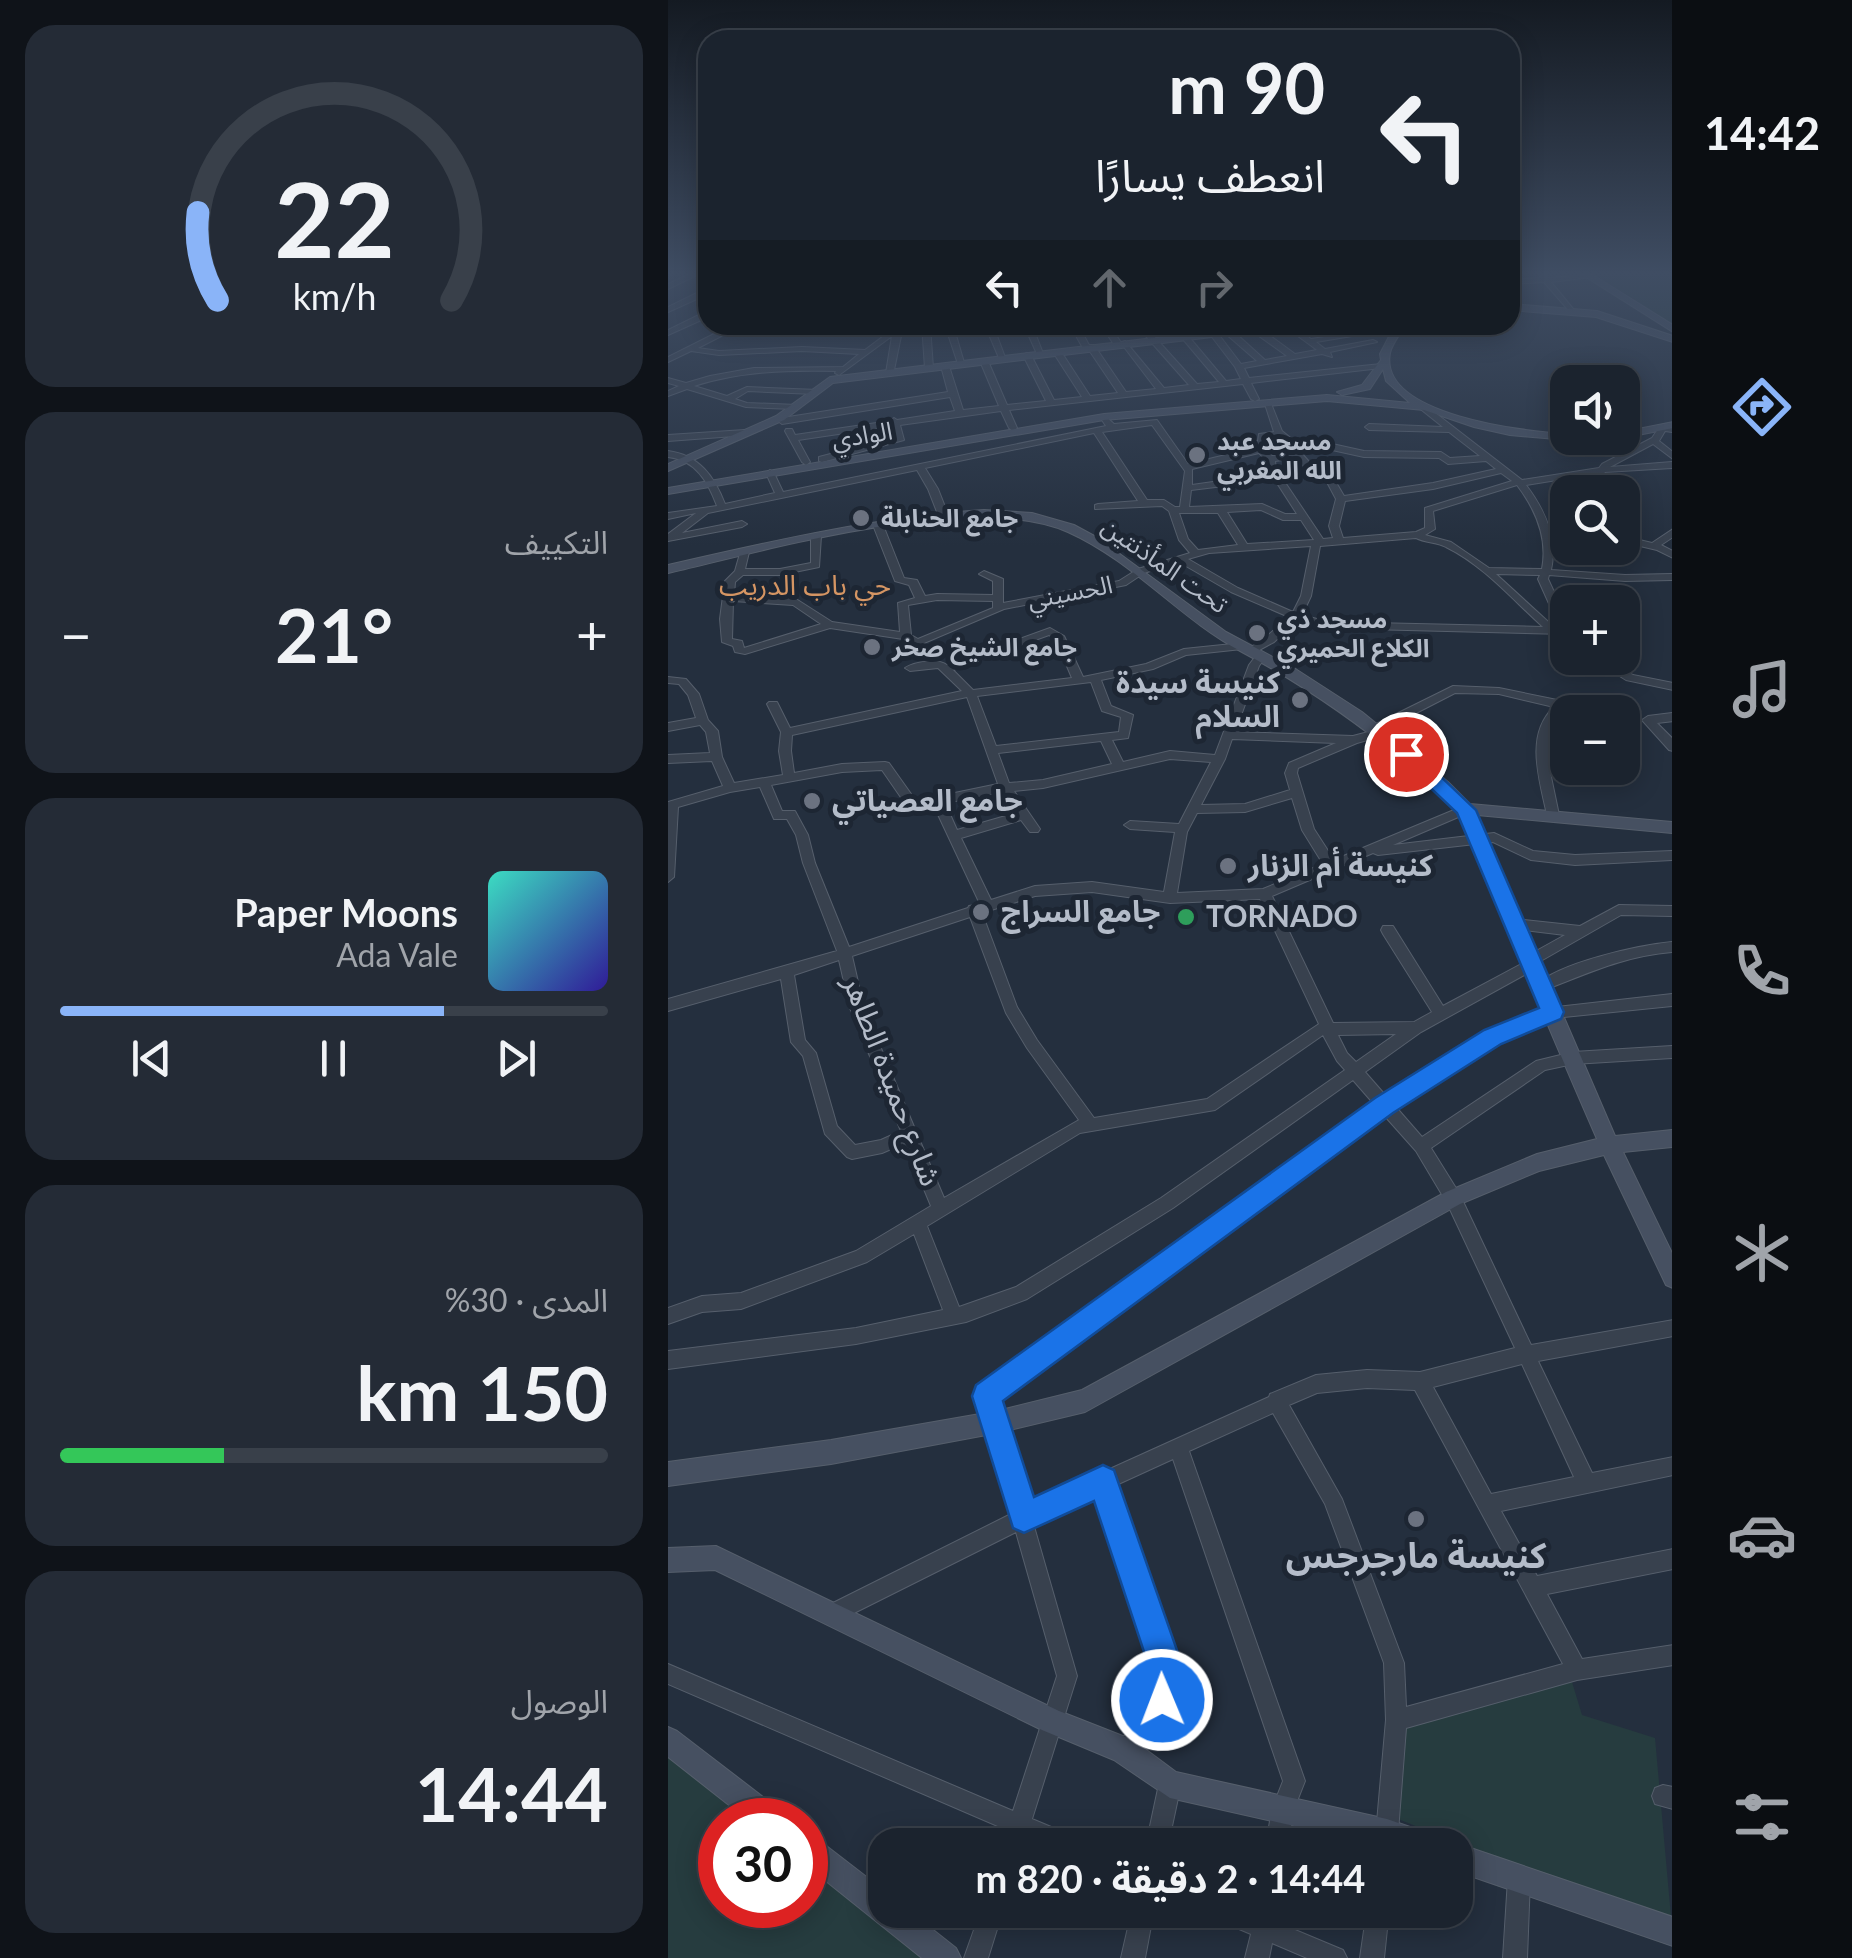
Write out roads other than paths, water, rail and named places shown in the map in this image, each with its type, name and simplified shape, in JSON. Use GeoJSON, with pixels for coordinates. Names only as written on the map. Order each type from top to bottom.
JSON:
{"type":"FeatureCollection","features":[{"type":"Feature","properties":{"kind":"main road"},"geometry":{"type":"LineString","coordinates":[[668,468],[781,419],[830,380],[967,363]]}},
{"type":"Feature","properties":{"kind":"main road"},"geometry":{"type":"LineString","coordinates":[[1373,380],[1382,365],[1399,392],[1422,406]]}},
{"type":"Feature","properties":{"kind":"main road","name":"الوادي"},"geometry":{"type":"LineString","coordinates":[[668,487],[1101,413],[1348,392],[1366,387],[1373,380]]}},
{"type":"Feature","properties":{"kind":"main road","name":"الوادي"},"geometry":{"type":"LineString","coordinates":[[711,480],[1261,400],[1338,398],[1422,406],[1510,431],[1550,436]]}},
{"type":"Feature","properties":{"kind":"main road"},"geometry":{"type":"LineString","coordinates":[[1640,432],[1669,428]]}},
{"type":"Feature","properties":{"kind":"main road","name":"تحت المأذنتين"},"geometry":{"type":"LineString","coordinates":[[668,569],[878,525],[944,517],[1041,518],[1070,527],[1141,571],[1196,616],[1252,651],[1293,670],[1379,730],[1466,810]]}},
{"type":"Feature","properties":{"kind":"main road"},"geometry":{"type":"LineString","coordinates":[[1672,828],[1466,810],[1610,1145],[1663,1238],[1672,1278]]}},
{"type":"Feature","properties":{"kind":"main road"},"geometry":{"type":"LineString","coordinates":[[668,1474],[831,1452],[997,1422],[1085,1400],[1130,1379],[1453,1198],[1537,1163],[1610,1145],[1672,1138]]}},
{"type":"Feature","properties":{"kind":"main road"},"geometry":{"type":"LineString","coordinates":[[668,1560],[716,1558],[1052,1720],[1123,1750],[1170,1784],[1347,1828]]}},
{"type":"Feature","properties":{"kind":"main road"},"geometry":{"type":"LineString","coordinates":[[668,1740],[742,1798]]}},
{"type":"Feature","properties":{"kind":"main road"},"geometry":{"type":"LineString","coordinates":[[1473,1862],[1672,1932]]}},
{"type":"Feature","properties":{"kind":"main road"},"geometry":{"type":"LineString","coordinates":[[828,1865],[946,1958]]}},
{"type":"Feature","properties":{"kind":"street"},"geometry":{"type":"LineString","coordinates":[[830,380],[852,363]]}},
{"type":"Feature","properties":{"kind":"street"},"geometry":{"type":"LineString","coordinates":[[890,372],[892,363]]}},
{"type":"Feature","properties":{"kind":"street"},"geometry":{"type":"LineString","coordinates":[[929,363],[929,368]]}},
{"type":"Feature","properties":{"kind":"street"},"geometry":{"type":"LineString","coordinates":[[985,363],[1013,428]]}},
{"type":"Feature","properties":{"kind":"street"},"geometry":{"type":"LineString","coordinates":[[1031,363],[1052,402]]}},
{"type":"Feature","properties":{"kind":"street"},"geometry":{"type":"LineString","coordinates":[[1065,363],[1088,398]]}},
{"type":"Feature","properties":{"kind":"street"},"geometry":{"type":"LineString","coordinates":[[1100,363],[1123,394]]}},
{"type":"Feature","properties":{"kind":"street"},"geometry":{"type":"LineString","coordinates":[[1138,363],[1161,390]]}},
{"type":"Feature","properties":{"kind":"street"},"geometry":{"type":"LineString","coordinates":[[1173,363],[1194,386]]}},
{"type":"Feature","properties":{"kind":"street"},"geometry":{"type":"LineString","coordinates":[[1207,363],[1224,383]]}},
{"type":"Feature","properties":{"kind":"street"},"geometry":{"type":"LineString","coordinates":[[1236,363],[1280,434],[1309,467]]}},
{"type":"Feature","properties":{"kind":"street"},"geometry":{"type":"LineString","coordinates":[[1239,368],[1267,363]]}},
{"type":"Feature","properties":{"kind":"street"},"geometry":{"type":"LineString","coordinates":[[1345,363],[1373,380]]}},
{"type":"Feature","properties":{"kind":"street"},"geometry":{"type":"LineString","coordinates":[[793,438],[1005,407],[1382,365]]}},
{"type":"Feature","properties":{"kind":"street"},"geometry":{"type":"LineString","coordinates":[[945,366],[960,413]]}},
{"type":"Feature","properties":{"kind":"street"},"geometry":{"type":"LineString","coordinates":[[668,394],[701,378],[744,372],[788,367],[844,370]]}},
{"type":"Feature","properties":{"kind":"street"},"geometry":{"type":"LineString","coordinates":[[744,372],[747,389]]}},
{"type":"Feature","properties":{"kind":"street"},"geometry":{"type":"LineString","coordinates":[[668,380],[746,406],[794,407]]}},
{"type":"Feature","properties":{"kind":"street"},"geometry":{"type":"LineString","coordinates":[[728,400],[747,389],[814,392]]}},
{"type":"Feature","properties":{"kind":"street"},"geometry":{"type":"LineString","coordinates":[[806,462],[781,419],[953,394]]}},
{"type":"Feature","properties":{"kind":"street"},"geometry":{"type":"LineString","coordinates":[[1422,406],[1519,482],[1535,500],[1544,522],[1547,572],[1543,579],[1550,599]]}},
{"type":"Feature","properties":{"kind":"street"},"geometry":{"type":"LineString","coordinates":[[822,460],[901,438],[894,421]]}},
{"type":"Feature","properties":{"kind":"street"},"geometry":{"type":"LineString","coordinates":[[668,516],[1096,429],[1108,422],[1154,422],[1186,467],[1187,488],[1178,510],[1184,540],[1196,554]]}},
{"type":"Feature","properties":{"kind":"street"},"geometry":{"type":"LineString","coordinates":[[1369,427],[1449,430]]}},
{"type":"Feature","properties":{"kind":"street"},"geometry":{"type":"LineString","coordinates":[[1599,475],[1605,466],[1669,428]]}},
{"type":"Feature","properties":{"kind":"street"},"geometry":{"type":"LineString","coordinates":[[1096,429],[1144,504]]}},
{"type":"Feature","properties":{"kind":"street"},"geometry":{"type":"LineString","coordinates":[[668,438],[745,434]]}},
{"type":"Feature","properties":{"kind":"street"},"geometry":{"type":"LineString","coordinates":[[787,732],[971,694],[1095,678],[1148,667],[1184,652],[1252,651],[1298,619],[1318,543],[1269,458],[1255,444],[1262,442],[1262,436],[1280,434]]}},
{"type":"Feature","properties":{"kind":"street"},"geometry":{"type":"LineString","coordinates":[[1654,440],[1672,457]]}},
{"type":"Feature","properties":{"kind":"street"},"geometry":{"type":"LineString","coordinates":[[1290,443],[1314,442],[1364,454],[1441,455],[1448,461],[1486,458]]}},
{"type":"Feature","properties":{"kind":"street"},"geometry":{"type":"LineString","coordinates":[[1186,467],[1259,450]]}},
{"type":"Feature","properties":{"kind":"street"},"geometry":{"type":"LineString","coordinates":[[668,454],[690,458],[711,480],[722,507]]}},
{"type":"Feature","properties":{"kind":"street"},"geometry":{"type":"LineString","coordinates":[[1269,458],[1300,456]]}},
{"type":"Feature","properties":{"kind":"street"},"geometry":{"type":"LineString","coordinates":[[1428,510],[1519,482],[1672,464]]}},
{"type":"Feature","properties":{"kind":"street"},"geometry":{"type":"LineString","coordinates":[[919,466],[934,489],[944,517]]}},
{"type":"Feature","properties":{"kind":"street"},"geometry":{"type":"LineString","coordinates":[[1324,469],[1341,499],[1334,526],[1339,542]]}},
{"type":"Feature","properties":{"kind":"street"},"geometry":{"type":"LineString","coordinates":[[1341,499],[1394,486],[1441,484],[1502,470]]}},
{"type":"Feature","properties":{"kind":"street"},"geometry":{"type":"LineString","coordinates":[[1433,472],[1441,484]]}},
{"type":"Feature","properties":{"kind":"street"},"geometry":{"type":"LineString","coordinates":[[770,473],[780,495]]}},
{"type":"Feature","properties":{"kind":"street"},"geometry":{"type":"LineString","coordinates":[[1187,488],[1248,480]]}},
{"type":"Feature","properties":{"kind":"street"},"geometry":{"type":"LineString","coordinates":[[1413,488],[1428,510],[1430,529],[1418,535],[1447,544],[1550,623]]}},
{"type":"Feature","properties":{"kind":"street"},"geometry":{"type":"LineString","coordinates":[[1098,507],[1164,503],[1178,510],[1222,510],[1262,506],[1283,517],[1303,517]]}},
{"type":"Feature","properties":{"kind":"street"},"geometry":{"type":"LineString","coordinates":[[1222,510],[1243,546]]}},
{"type":"Feature","properties":{"kind":"street"},"geometry":{"type":"LineString","coordinates":[[670,538],[705,511]]}},
{"type":"Feature","properties":{"kind":"street"},"geometry":{"type":"LineString","coordinates":[[670,538],[742,524]]}},
{"type":"Feature","properties":{"kind":"street"},"geometry":{"type":"LineString","coordinates":[[878,525],[892,569],[900,581],[912,582],[921,599]]}},
{"type":"Feature","properties":{"kind":"street"},"geometry":{"type":"LineString","coordinates":[[1654,546],[1672,532]]}},
{"type":"Feature","properties":{"kind":"street","name":"الحسيني"},"geometry":{"type":"LineString","coordinates":[[998,602],[1104,588],[1141,571],[1196,554],[1243,546],[1418,535]]}},
{"type":"Feature","properties":{"kind":"street"},"geometry":{"type":"LineString","coordinates":[[740,572],[780,572],[816,565],[816,536]]}},
{"type":"Feature","properties":{"kind":"street"},"geometry":{"type":"LineString","coordinates":[[1640,543],[1672,556]]}},
{"type":"Feature","properties":{"kind":"street"},"geometry":{"type":"LineString","coordinates":[[744,552],[740,572],[730,581],[732,598],[724,636],[727,642],[738,643],[739,650],[767,646],[829,625]]}},
{"type":"Feature","properties":{"kind":"street"},"geometry":{"type":"LineString","coordinates":[[1182,560],[1210,578],[1298,619],[1379,628],[1550,632]]}},
{"type":"Feature","properties":{"kind":"street"},"geometry":{"type":"LineString","coordinates":[[1484,571],[1635,580],[1672,577]]}},
{"type":"Feature","properties":{"kind":"street"},"geometry":{"type":"LineString","coordinates":[[732,598],[796,602],[829,625],[906,636],[917,644],[999,610],[998,578],[984,574]]}},
{"type":"Feature","properties":{"kind":"street"},"geometry":{"type":"LineString","coordinates":[[906,636],[903,603],[921,599],[998,602]]}},
{"type":"Feature","properties":{"kind":"street"},"geometry":{"type":"LineString","coordinates":[[946,669],[1050,631],[1059,636],[1079,681]]}},
{"type":"Feature","properties":{"kind":"street"},"geometry":{"type":"LineString","coordinates":[[1170,898],[1182,828],[1219,759],[1254,665],[1252,651]]}},
{"type":"Feature","properties":{"kind":"street"},"geometry":{"type":"LineString","coordinates":[[910,668],[940,664],[971,694],[1005,787],[1034,830]]}},
{"type":"Feature","properties":{"kind":"street"},"geometry":{"type":"LineString","coordinates":[[1625,675],[1672,687]]}},
{"type":"Feature","properties":{"kind":"street"},"geometry":{"type":"LineString","coordinates":[[992,750],[1124,735],[1127,715],[1106,708],[1095,678]]}},
{"type":"Feature","properties":{"kind":"street"},"geometry":{"type":"LineString","coordinates":[[668,679],[682,681],[693,694],[703,721],[712,731],[716,757],[730,788]]}},
{"type":"Feature","properties":{"kind":"street"},"geometry":{"type":"LineString","coordinates":[[1330,864],[1314,844],[1296,792],[1293,766],[1379,730],[1453,689],[1499,691],[1550,702]]}},
{"type":"Feature","properties":{"kind":"street"},"geometry":{"type":"LineString","coordinates":[[773,704],[787,732],[789,777]]}},
{"type":"Feature","properties":{"kind":"street"},"geometry":{"type":"LineString","coordinates":[[1672,718],[1648,720],[1672,747]]}},
{"type":"Feature","properties":{"kind":"street"},"geometry":{"type":"LineString","coordinates":[[1550,720],[1542,754],[1553,815]]}},
{"type":"Feature","properties":{"kind":"street"},"geometry":{"type":"LineString","coordinates":[[668,728],[703,721]]}},
{"type":"Feature","properties":{"kind":"street"},"geometry":{"type":"LineString","coordinates":[[1545,730],[1550,731]]}},
{"type":"Feature","properties":{"kind":"street"},"geometry":{"type":"LineString","coordinates":[[1228,735],[1354,740]]}},
{"type":"Feature","properties":{"kind":"street"},"geometry":{"type":"LineString","coordinates":[[1105,738],[1120,768]]}},
{"type":"Feature","properties":{"kind":"street"},"geometry":{"type":"LineString","coordinates":[[668,877],[670,806],[730,788],[885,766],[913,806],[1120,768],[1170,755],[1219,759]]}},
{"type":"Feature","properties":{"kind":"street"},"geometry":{"type":"LineString","coordinates":[[668,759],[716,757]]}},
{"type":"Feature","properties":{"kind":"street","name":"شارع حميدة الطاهر"},"geometry":{"type":"LineString","coordinates":[[764,783],[778,816],[792,814],[797,822],[844,952],[857,1008],[941,1210]]}},
{"type":"Feature","properties":{"kind":"street"},"geometry":{"type":"LineString","coordinates":[[1194,809],[1245,808],[1296,792]]}},
{"type":"Feature","properties":{"kind":"street"},"geometry":{"type":"LineString","coordinates":[[938,802],[956,835],[1011,1009],[1090,1124]]}},
{"type":"Feature","properties":{"kind":"street"},"geometry":{"type":"LineString","coordinates":[[668,1005],[787,972],[1035,891],[1092,887],[1170,898],[1264,894],[1466,810]]}},
{"type":"Feature","properties":{"kind":"street"},"geometry":{"type":"LineString","coordinates":[[956,835],[1023,815]]}},
{"type":"Feature","properties":{"kind":"street"},"geometry":{"type":"LineString","coordinates":[[1130,825],[1182,828]]}},
{"type":"Feature","properties":{"kind":"street"},"geometry":{"type":"LineString","coordinates":[[1361,853],[1494,838],[1530,855],[1575,860],[1672,855]]}},
{"type":"Feature","properties":{"kind":"street"},"geometry":{"type":"LineString","coordinates":[[1264,894],[1342,1057],[1421,1146],[1453,1198],[1588,1484]]}},
{"type":"Feature","properties":{"kind":"street"},"geometry":{"type":"LineString","coordinates":[[668,1360],[856,1336],[954,1317],[1021,1293],[1086,1256],[1416,1028],[1532,964],[1579,931],[1619,910],[1672,911]]}},
{"type":"Feature","properties":{"kind":"street"},"geometry":{"type":"LineString","coordinates":[[1515,924],[1579,931]]}},
{"type":"Feature","properties":{"kind":"street"},"geometry":{"type":"LineString","coordinates":[[1388,930],[1440,1014]]}},
{"type":"Feature","properties":{"kind":"street"},"geometry":{"type":"LineString","coordinates":[[1542,986],[1582,967],[1672,946]]}},
{"type":"Feature","properties":{"kind":"street"},"geometry":{"type":"LineString","coordinates":[[787,972],[798,1042],[809,1053],[830,1128],[852,1152],[882,1146],[910,1134]]}},
{"type":"Feature","properties":{"kind":"street"},"geometry":{"type":"LineString","coordinates":[[1018,1828],[1067,1676],[987,1396],[1384,1106],[1492,1037],[1553,1012],[1672,1000]]}},
{"type":"Feature","properties":{"kind":"street"},"geometry":{"type":"LineString","coordinates":[[668,1316],[702,1304],[741,1301],[861,1257],[1076,1126],[1210,1105],[1320,1030],[1416,1028]]}},
{"type":"Feature","properties":{"kind":"street"},"geometry":{"type":"LineString","coordinates":[[1421,1146],[1541,1065],[1573,1058],[1672,1052]]}},
{"type":"Feature","properties":{"kind":"street"},"geometry":{"type":"LineString","coordinates":[[918,1224],[954,1317]]}},
{"type":"Feature","properties":{"kind":"street"},"geometry":{"type":"LineString","coordinates":[[834,1613],[1024,1517],[1316,1384],[1367,1379],[1420,1381],[1527,1354],[1672,1328]]}},
{"type":"Feature","properties":{"kind":"street"},"geometry":{"type":"LineString","coordinates":[[1420,1381],[1577,1670]]}},
{"type":"Feature","properties":{"kind":"street"},"geometry":{"type":"LineString","coordinates":[[1276,1400],[1334,1498],[1394,1663],[1396,1720],[1387,1828]]}},
{"type":"Feature","properties":{"kind":"street"},"geometry":{"type":"LineString","coordinates":[[1178,1446],[1294,1781],[1281,1828]]}},
{"type":"Feature","properties":{"kind":"street"},"geometry":{"type":"LineString","coordinates":[[1487,1504],[1672,1466]]}},
{"type":"Feature","properties":{"kind":"street"},"geometry":{"type":"LineString","coordinates":[[1103,1480],[1169,1676],[1154,1724],[1123,1750]]}},
{"type":"Feature","properties":{"kind":"street"},"geometry":{"type":"LineString","coordinates":[[1533,1587],[1672,1560]]}},
{"type":"Feature","properties":{"kind":"street"},"geometry":{"type":"LineString","coordinates":[[1396,1720],[1577,1670],[1672,1655]]}},
{"type":"Feature","properties":{"kind":"street"},"geometry":{"type":"LineString","coordinates":[[668,1674],[1001,1828]]}},
{"type":"Feature","properties":{"kind":"street"},"geometry":{"type":"LineString","coordinates":[[1161,1828],[1170,1784]]}},
{"type":"Feature","properties":{"kind":"street"},"geometry":{"type":"LineString","coordinates":[[1514,1958],[1519,1878]]}},
{"type":"Feature","properties":{"kind":"street"},"geometry":{"type":"LineString","coordinates":[[976,1958],[986,1928]]}},
{"type":"Feature","properties":{"kind":"street"},"geometry":{"type":"LineString","coordinates":[[1133,1958],[1140,1928]]}},
{"type":"Feature","properties":{"kind":"street"},"geometry":{"type":"LineString","coordinates":[[1257,1958],[1263,1928]]}},
{"type":"Feature","properties":{"kind":"street"},"geometry":{"type":"LineString","coordinates":[[1281,1928],[1335,1958]]}},
{"type":"Feature","properties":{"kind":"street"},"geometry":{"type":"LineString","coordinates":[[1372,1958],[1376,1928]]}},
{"type":"Feature","properties":{"kind":"place","name":"مسجد عبد الله المغربي"},"geometry":{"type":"Point","coordinates":[1197,455]}},
{"type":"Feature","properties":{"kind":"place","name":"جامع الحنابلة"},"geometry":{"type":"Point","coordinates":[861,518]}},
{"type":"Feature","properties":{"kind":"place","name":"مسجد ذي الكلاع الحميري"},"geometry":{"type":"Point","coordinates":[1257,633]}},
{"type":"Feature","properties":{"kind":"place","name":"جامع الشيخ صخر"},"geometry":{"type":"Point","coordinates":[872,647]}},
{"type":"Feature","properties":{"kind":"place","name":"كنيسة سيدة السلام"},"geometry":{"type":"Point","coordinates":[1300,700]}},
{"type":"Feature","properties":{"kind":"place","name":"جامع العصياتي"},"geometry":{"type":"Point","coordinates":[812,801]}},
{"type":"Feature","properties":{"kind":"place","name":"كنيسة أم الزنار"},"geometry":{"type":"Point","coordinates":[1228,866]}},
{"type":"Feature","properties":{"kind":"place","name":"جامع السراج"},"geometry":{"type":"Point","coordinates":[981,912]}},
{"type":"Feature","properties":{"kind":"place","name":"TORNADO"},"geometry":{"type":"Point","coordinates":[1186,917]}},
{"type":"Feature","properties":{"kind":"place","name":"كنيسة مارجرجس"},"geometry":{"type":"Point","coordinates":[1416,1519]}},
{"type":"Feature","properties":{"kind":"district","name":"حي باب الدريب"},"geometry":{"type":"Point","coordinates":[805,585]}}]}
